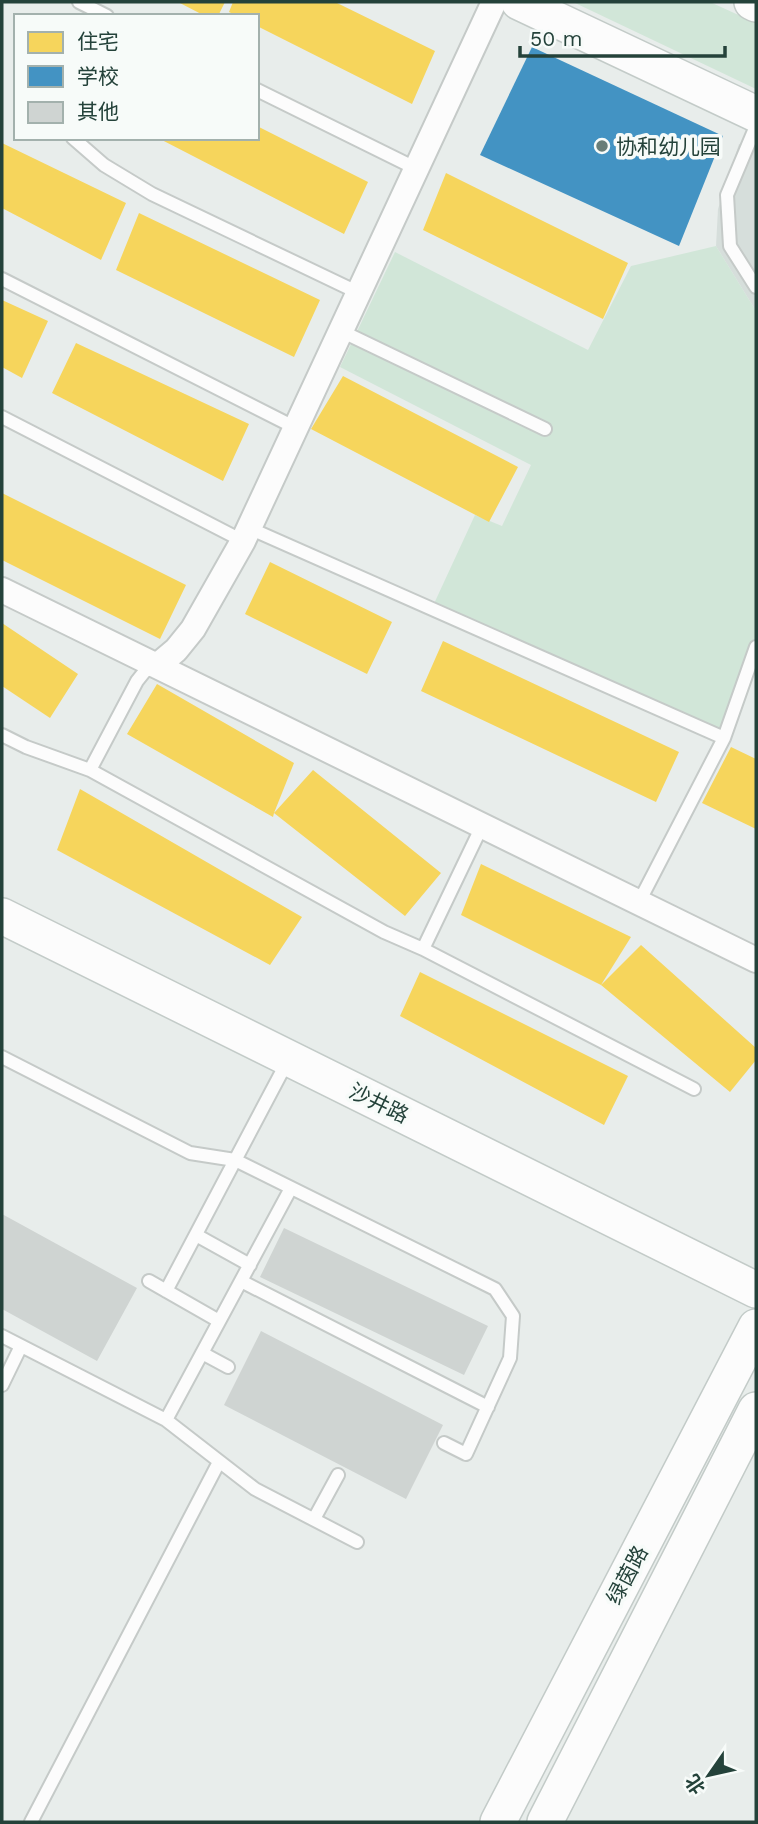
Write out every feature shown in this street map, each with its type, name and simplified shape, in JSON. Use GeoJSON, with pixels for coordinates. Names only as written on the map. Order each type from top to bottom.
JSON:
{"type":"FeatureCollection","features":[{"type":"Feature","properties":{"kind":"main road"},"geometry":{"type":"LineString","coordinates":[[519,2],[756,114]]}},
{"type":"Feature","properties":{"kind":"main road","name":"沙井路"},"geometry":{"type":"LineString","coordinates":[[2,916],[756,1290]]}},
{"type":"Feature","properties":{"kind":"main road","name":"绿茵路"},"geometry":{"type":"LineString","coordinates":[[498,1822],[756,1327]]}},
{"type":"Feature","properties":{"kind":"main road","name":"绿茵路"},"geometry":{"type":"LineString","coordinates":[[545,1822],[718,1485],[754,1427]]}},
{"type":"Feature","properties":{"kind":"street"},"geometry":{"type":"LineString","coordinates":[[158,666],[194,629],[246,534],[494,2]]}},
{"type":"Feature","properties":{"kind":"street"},"geometry":{"type":"LineString","coordinates":[[2,590],[756,960]]}},
{"type":"Feature","properties":{"kind":"lane"},"geometry":{"type":"LineString","coordinates":[[79,2],[103,14]]}},
{"type":"Feature","properties":{"kind":"lane"},"geometry":{"type":"LineString","coordinates":[[259,91],[416,169]]}},
{"type":"Feature","properties":{"kind":"lane"},"geometry":{"type":"LineString","coordinates":[[756,126],[727,195],[730,246],[756,287]]}},
{"type":"Feature","properties":{"kind":"lane"},"geometry":{"type":"LineString","coordinates":[[75,140],[104,165],[152,194],[359,293]]}},
{"type":"Feature","properties":{"kind":"lane"},"geometry":{"type":"LineString","coordinates":[[2,279],[296,428]]}},
{"type":"Feature","properties":{"kind":"lane"},"geometry":{"type":"LineString","coordinates":[[341,331],[545,429]]}},
{"type":"Feature","properties":{"kind":"lane"},"geometry":{"type":"LineString","coordinates":[[2,417],[246,534],[724,738]]}},
{"type":"Feature","properties":{"kind":"lane"},"geometry":{"type":"LineString","coordinates":[[639,902],[724,738],[756,647]]}},
{"type":"Feature","properties":{"kind":"lane"},"geometry":{"type":"LineString","coordinates":[[90,771],[137,681],[145,671],[158,666]]}},
{"type":"Feature","properties":{"kind":"lane"},"geometry":{"type":"LineString","coordinates":[[2,735],[90,771],[373,926],[423,949],[694,1089]]}},
{"type":"Feature","properties":{"kind":"lane"},"geometry":{"type":"LineString","coordinates":[[423,949],[482,826]]}},
{"type":"Feature","properties":{"kind":"lane"},"geometry":{"type":"LineString","coordinates":[[2,1057],[190,1153],[235,1160],[495,1289],[513,1315],[510,1358],[466,1454],[444,1443]]}},
{"type":"Feature","properties":{"kind":"lane"},"geometry":{"type":"LineString","coordinates":[[166,1291],[289,1058]]}},
{"type":"Feature","properties":{"kind":"lane"},"geometry":{"type":"LineString","coordinates":[[166,1420],[291,1188]]}},
{"type":"Feature","properties":{"kind":"lane"},"geometry":{"type":"LineString","coordinates":[[196,1234],[250,1265]]}},
{"type":"Feature","properties":{"kind":"lane"},"geometry":{"type":"LineString","coordinates":[[149,1281],[219,1321]]}},
{"type":"Feature","properties":{"kind":"lane"},"geometry":{"type":"LineString","coordinates":[[241,1281],[488,1407]]}},
{"type":"Feature","properties":{"kind":"lane"},"geometry":{"type":"LineString","coordinates":[[2,1336],[166,1420],[255,1489],[357,1542]]}},
{"type":"Feature","properties":{"kind":"lane"},"geometry":{"type":"LineString","coordinates":[[2,1385],[22,1346]]}},
{"type":"Feature","properties":{"kind":"lane"},"geometry":{"type":"LineString","coordinates":[[202,1353],[228,1367]]}},
{"type":"Feature","properties":{"kind":"lane"},"geometry":{"type":"LineString","coordinates":[[31,1822],[219,1462]]}},
{"type":"Feature","properties":{"kind":"lane"},"geometry":{"type":"LineString","coordinates":[[314,1519],[338,1475]]}},
{"type":"Feature","properties":{"kind":"shaded area"},"geometry":{"type":"Polygon","coordinates":[[[739,144],[756,145],[756,311],[716,246],[718,209],[739,144]]]}},
{"type":"Feature","properties":{"kind":"green space"},"geometry":{"type":"Polygon","coordinates":[[[573,2],[710,2],[756,23],[756,89],[573,2]]]}},
{"type":"Feature","properties":{"kind":"green space"},"geometry":{"type":"Polygon","coordinates":[[[716,246],[756,311],[756,653],[724,738],[432,608],[475,515],[502,526],[531,465],[340,367],[395,252],[588,350],[631,266],[716,246]]]}},
{"type":"Feature","properties":{"kind":"building: 住宅"},"geometry":{"type":"Polygon","coordinates":[[[178,2],[225,2],[219,14],[201,14],[178,2]]]}},
{"type":"Feature","properties":{"kind":"building: 住宅"},"geometry":{"type":"Polygon","coordinates":[[[233,2],[335,2],[435,51],[412,104],[259,27],[259,14],[229,12],[233,2]]]}},
{"type":"Feature","properties":{"kind":"building: 住宅"},"geometry":{"type":"Polygon","coordinates":[[[259,127],[368,182],[344,234],[162,140],[259,140],[259,127]]]}},
{"type":"Feature","properties":{"kind":"building: 住宅"},"geometry":{"type":"Polygon","coordinates":[[[2,143],[126,203],[101,260],[2,208],[2,143]]]}},
{"type":"Feature","properties":{"kind":"building: 住宅"},"geometry":{"type":"Polygon","coordinates":[[[446,173],[628,263],[603,319],[423,230],[446,173]]]}},
{"type":"Feature","properties":{"kind":"building: 住宅"},"geometry":{"type":"Polygon","coordinates":[[[139,213],[320,300],[294,357],[116,270],[139,213]]]}},
{"type":"Feature","properties":{"kind":"building: 住宅"},"geometry":{"type":"Polygon","coordinates":[[[2,300],[48,321],[22,378],[2,367],[2,300]]]}},
{"type":"Feature","properties":{"kind":"building: 住宅"},"geometry":{"type":"Polygon","coordinates":[[[76,343],[249,424],[223,481],[52,393],[76,343]]]}},
{"type":"Feature","properties":{"kind":"building: 住宅"},"geometry":{"type":"Polygon","coordinates":[[[343,376],[518,467],[489,522],[311,429],[343,376]]]}},
{"type":"Feature","properties":{"kind":"building: 住宅"},"geometry":{"type":"Polygon","coordinates":[[[2,493],[186,585],[160,639],[2,560],[2,493]]]}},
{"type":"Feature","properties":{"kind":"building: 住宅"},"geometry":{"type":"Polygon","coordinates":[[[270,562],[392,622],[367,674],[245,614],[270,562]]]}},
{"type":"Feature","properties":{"kind":"building: 住宅"},"geometry":{"type":"Polygon","coordinates":[[[2,623],[78,674],[50,718],[2,686],[2,623]]]}},
{"type":"Feature","properties":{"kind":"building: 住宅"},"geometry":{"type":"Polygon","coordinates":[[[443,641],[679,752],[656,802],[421,691],[443,641]]]}},
{"type":"Feature","properties":{"kind":"building: 住宅"},"geometry":{"type":"Polygon","coordinates":[[[157,684],[294,763],[273,817],[127,734],[157,684]]]}},
{"type":"Feature","properties":{"kind":"building: 住宅"},"geometry":{"type":"Polygon","coordinates":[[[731,747],[756,759],[756,829],[702,803],[731,747]]]}},
{"type":"Feature","properties":{"kind":"building: 住宅"},"geometry":{"type":"Polygon","coordinates":[[[313,770],[441,873],[405,916],[274,813],[313,770]]]}},
{"type":"Feature","properties":{"kind":"building: 住宅"},"geometry":{"type":"Polygon","coordinates":[[[80,789],[302,917],[270,965],[57,850],[80,789]]]}},
{"type":"Feature","properties":{"kind":"building: 住宅"},"geometry":{"type":"Polygon","coordinates":[[[481,864],[631,937],[601,985],[461,915],[481,864]]]}},
{"type":"Feature","properties":{"kind":"building: 住宅"},"geometry":{"type":"Polygon","coordinates":[[[641,945],[756,1048],[756,1060],[730,1092],[601,985],[641,945]]]}},
{"type":"Feature","properties":{"kind":"building: 住宅"},"geometry":{"type":"Polygon","coordinates":[[[420,972],[628,1076],[604,1125],[400,1016],[420,972]]]}},
{"type":"Feature","properties":{"kind":"building: 学校","name":"协和幼儿园"},"geometry":{"type":"Polygon","coordinates":[[[532,47],[723,136],[679,246],[480,155],[532,47]]]}},
{"type":"Feature","properties":{"kind":"building: 其他"},"geometry":{"type":"Polygon","coordinates":[[[2,1214],[137,1288],[97,1361],[2,1309],[2,1214]]]}},
{"type":"Feature","properties":{"kind":"building: 其他"},"geometry":{"type":"Polygon","coordinates":[[[284,1228],[488,1326],[464,1375],[260,1277],[284,1228]]]}},
{"type":"Feature","properties":{"kind":"building: 其他"},"geometry":{"type":"Polygon","coordinates":[[[261,1331],[443,1425],[406,1499],[224,1405],[261,1331]]]}},
{"type":"Feature","properties":{"kind":"place","name":"协和幼儿园"},"geometry":{"type":"Point","coordinates":[602,146]}}]}
